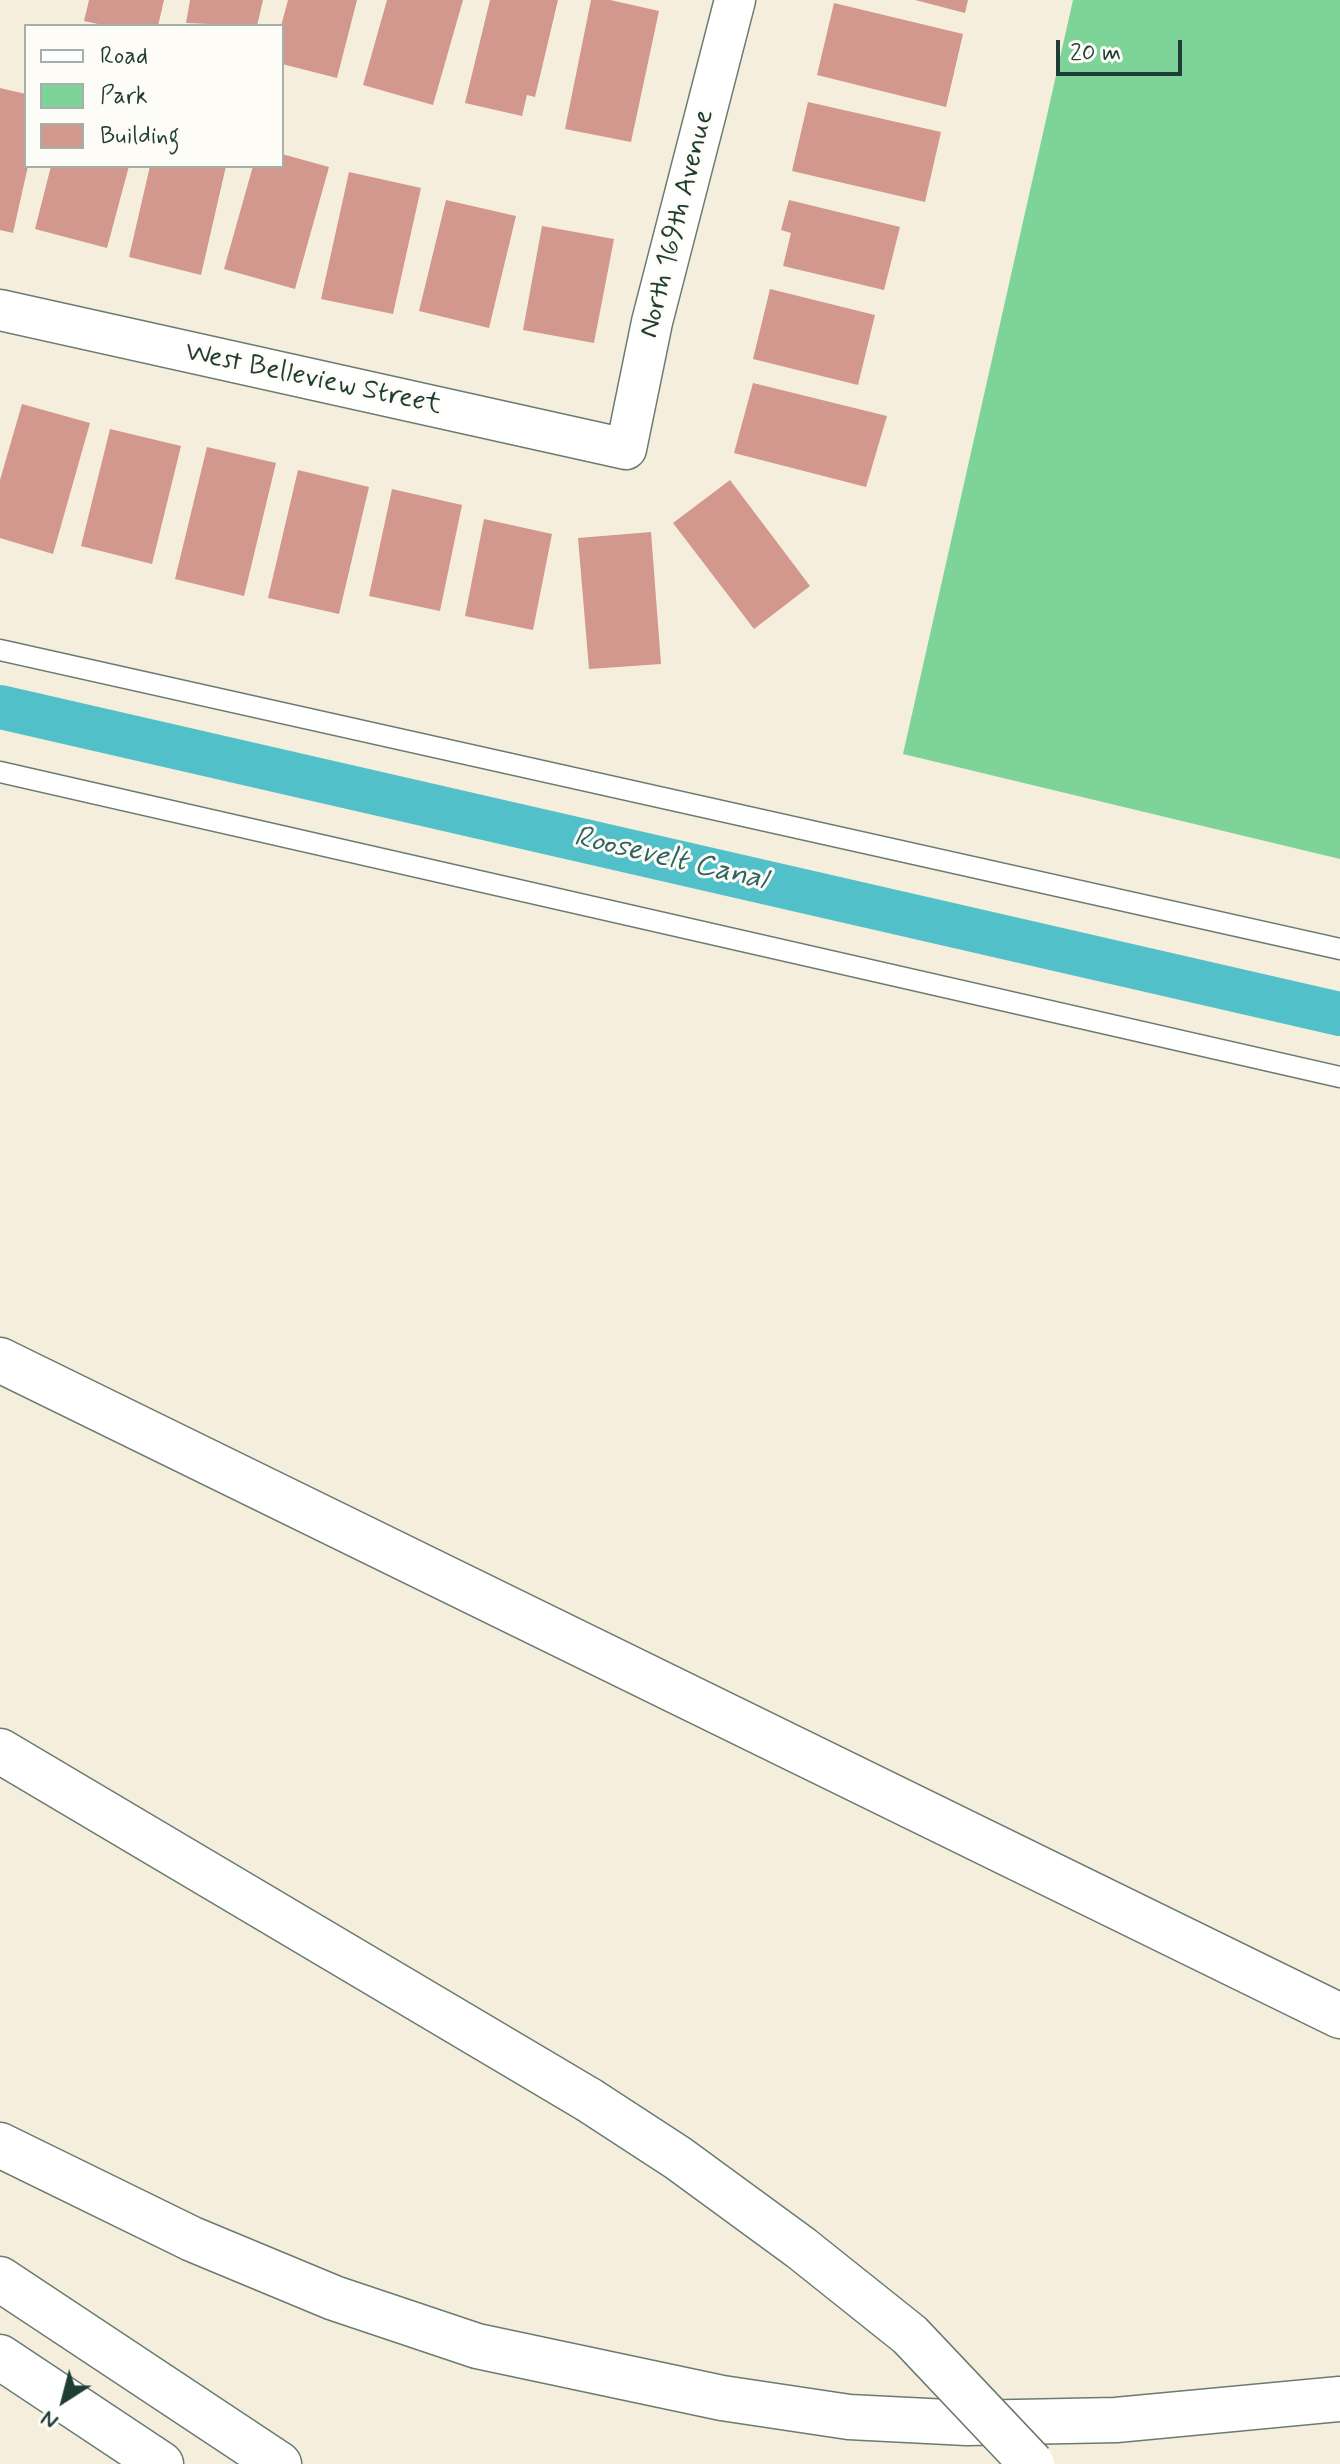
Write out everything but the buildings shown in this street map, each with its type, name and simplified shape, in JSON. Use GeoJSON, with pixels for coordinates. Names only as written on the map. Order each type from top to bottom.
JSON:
{"type":"FeatureCollection","features":[{"type":"Feature","properties":{"kind":"main road"},"geometry":{"type":"LineString","coordinates":[[0,1360],[1340,2016]]}},
{"type":"Feature","properties":{"kind":"main road"},"geometry":{"type":"LineString","coordinates":[[0,1751],[475,2029],[678,2158],[801,2248],[910,2335],[1032,2464]]}},
{"type":"Feature","properties":{"kind":"main road"},"geometry":{"type":"LineString","coordinates":[[0,2145],[192,2239],[334,2298],[477,2346],[722,2398],[849,2417],[967,2423],[1116,2420],[1340,2399]]}},
{"type":"Feature","properties":{"kind":"main road"},"geometry":{"type":"LineString","coordinates":[[0,2279],[279,2464]]}},
{"type":"Feature","properties":{"kind":"main road"},"geometry":{"type":"LineString","coordinates":[[0,2357],[161,2464]]}},
{"type":"Feature","properties":{"kind":"street","name":"North 169th Avenue"},"geometry":{"type":"LineString","coordinates":[[626,449],[652,322],[735,0]]}},
{"type":"Feature","properties":{"kind":"street","name":"West Belleview Street"},"geometry":{"type":"LineString","coordinates":[[0,310],[626,449]]}},
{"type":"Feature","properties":{"kind":"lane"},"geometry":{"type":"LineString","coordinates":[[0,650],[1340,949]]}},
{"type":"Feature","properties":{"kind":"lane"},"geometry":{"type":"LineString","coordinates":[[0,772],[1340,1077]]}},
{"type":"Feature","properties":{"kind":"green space"},"geometry":{"type":"Polygon","coordinates":[[[1073,0],[1340,0],[1340,859],[903,754],[1073,0]]]}},
{"type":"Feature","properties":{"kind":"waterway","name":"Roosevelt Canal"},"geometry":{"type":"LineString","coordinates":[[0,707],[1340,1014]]}}]}
